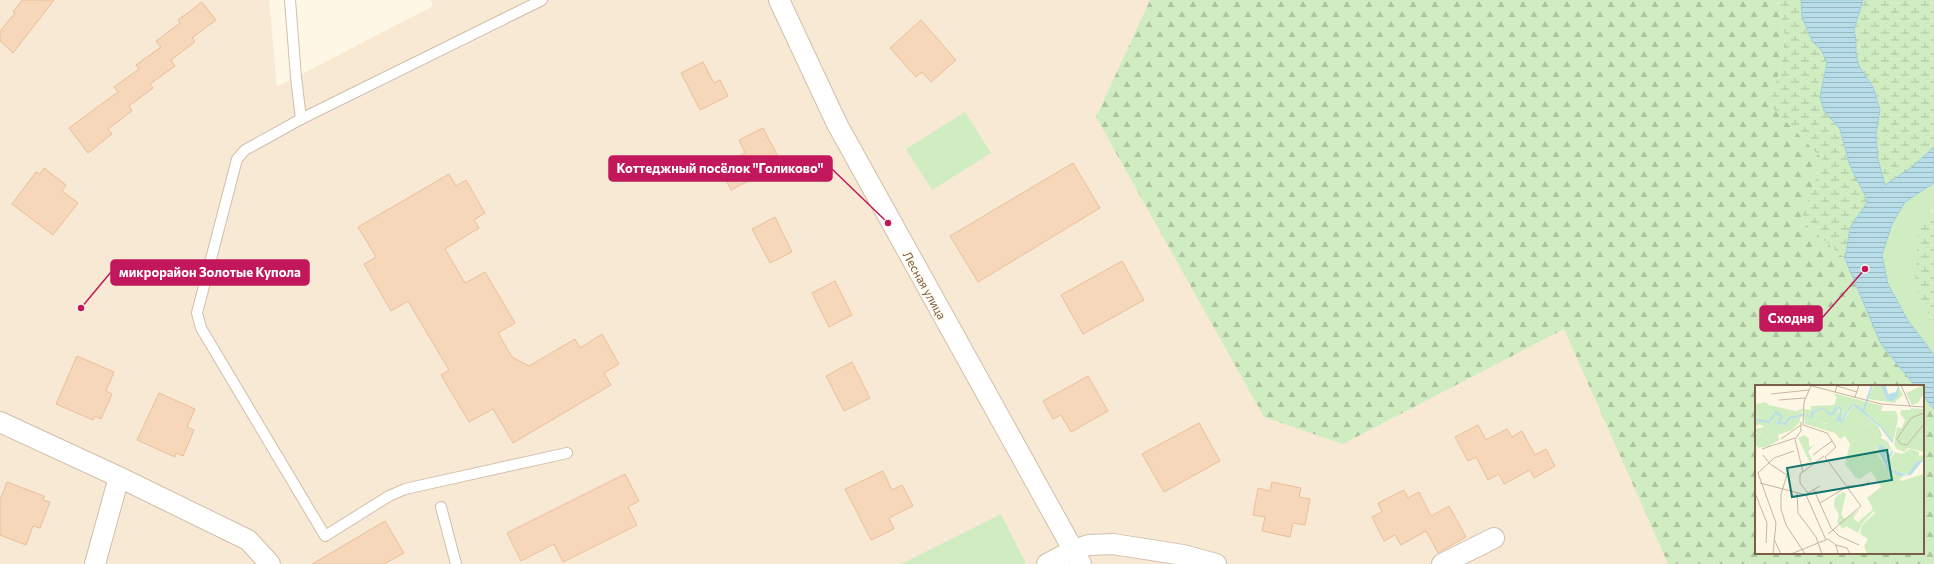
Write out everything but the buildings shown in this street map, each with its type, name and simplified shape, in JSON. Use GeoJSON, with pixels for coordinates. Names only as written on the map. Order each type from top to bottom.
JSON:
{"type":"FeatureCollection","features":[{"type":"Feature","properties":{"kind":"street","name":"Лесная улица"},"geometry":{"type":"LineString","coordinates":[[779,0],[837,124],[1077,557]]}},
{"type":"Feature","properties":{"kind":"street"},"geometry":{"type":"LineString","coordinates":[[0,422],[119,477],[248,540],[270,564]]}},
{"type":"Feature","properties":{"kind":"street"},"geometry":{"type":"LineString","coordinates":[[95,564],[119,477]]}},
{"type":"Feature","properties":{"kind":"street"},"geometry":{"type":"LineString","coordinates":[[1442,564],[1494,538]]}},
{"type":"Feature","properties":{"kind":"street"},"geometry":{"type":"LineString","coordinates":[[1047,564],[1077,557],[1089,545],[1113,544],[1183,555],[1216,564]]}},
{"type":"Feature","properties":{"kind":"lane"},"geometry":{"type":"LineString","coordinates":[[290,0],[301,120]]}},
{"type":"Feature","properties":{"kind":"lane"},"geometry":{"type":"LineString","coordinates":[[542,0],[301,120],[245,150],[237,159],[197,314],[201,328],[325,536],[389,496],[405,489],[567,453]]}},
{"type":"Feature","properties":{"kind":"lane"},"geometry":{"type":"LineString","coordinates":[[441,507],[456,564]]}},
{"type":"Feature","properties":{"kind":"shaded area"},"geometry":{"type":"Polygon","coordinates":[[[0,0],[269,0],[277,87],[433,6],[431,0],[1150,0],[1096,117],[1343,444],[1565,328],[1668,564],[0,564],[0,0]]]}},
{"type":"Feature","properties":{"kind":"green space"},"geometry":{"type":"Polygon","coordinates":[[[1150,0],[1778,0],[1785,37],[1780,70],[1770,104],[1824,160],[1801,220],[1845,259],[1881,344],[1914,385],[1755,385],[1755,554],[1924,554],[1924,397],[1934,409],[1934,564],[1668,564],[1564,329],[1343,444],[1264,417],[1096,117],[1150,0]]]}},
{"type":"Feature","properties":{"kind":"green space"},"geometry":{"type":"Polygon","coordinates":[[[1778,0],[1801,0],[1802,17],[1812,41],[1821,50],[1827,62],[1824,73],[1824,111],[1840,129],[1850,166],[1868,201],[1850,228],[1845,259],[1801,220],[1823,160],[1769,104],[1780,70],[1785,37],[1778,0]]]}},
{"type":"Feature","properties":{"kind":"green space"},"geometry":{"type":"Polygon","coordinates":[[[1863,0],[1934,0],[1934,147],[1912,167],[1885,185],[1878,159],[1876,135],[1880,110],[1873,87],[1859,66],[1856,54],[1854,30],[1863,0]]]}},
{"type":"Feature","properties":{"kind":"green space"},"geometry":{"type":"Polygon","coordinates":[[[965,112],[991,153],[932,190],[906,149],[965,112]]]}},
{"type":"Feature","properties":{"kind":"green space"},"geometry":{"type":"Polygon","coordinates":[[[1934,183],[1934,209],[1931,211],[1921,304],[1934,321],[1934,355],[1907,319],[1888,284],[1882,255],[1892,224],[1905,202],[1934,183]]]}},
{"type":"Feature","properties":{"kind":"green space"},"geometry":{"type":"Polygon","coordinates":[[[1934,209],[1934,321],[1921,304],[1915,280],[1918,232],[1934,209]]]}},
{"type":"Feature","properties":{"kind":"green space"},"geometry":{"type":"Polygon","coordinates":[[[1001,514],[1026,564],[901,564],[1001,514]]]}},
{"type":"Feature","properties":{"kind":"water"},"geometry":{"type":"Polygon","coordinates":[[[1801,0],[1863,0],[1854,30],[1856,54],[1859,66],[1873,87],[1880,110],[1876,135],[1878,159],[1885,185],[1912,167],[1934,147],[1934,183],[1905,202],[1892,224],[1882,255],[1888,284],[1907,319],[1934,355],[1934,409],[1924,397],[1924,385],[1914,385],[1881,344],[1845,259],[1850,228],[1868,201],[1850,166],[1840,129],[1824,111],[1820,97],[1827,62],[1821,50],[1812,41],[1802,17],[1801,0]]]}},
{"type":"Feature","properties":{"kind":"place","name":"Коттеджный посёлок \"Голиково\""},"geometry":{"type":"Point","coordinates":[888,223]}},
{"type":"Feature","properties":{"kind":"place","name":"Сходня"},"geometry":{"type":"Point","coordinates":[1865,269]}},
{"type":"Feature","properties":{"kind":"place","name":"микрорайон Золотые Купола"},"geometry":{"type":"Point","coordinates":[81,308]}}]}
